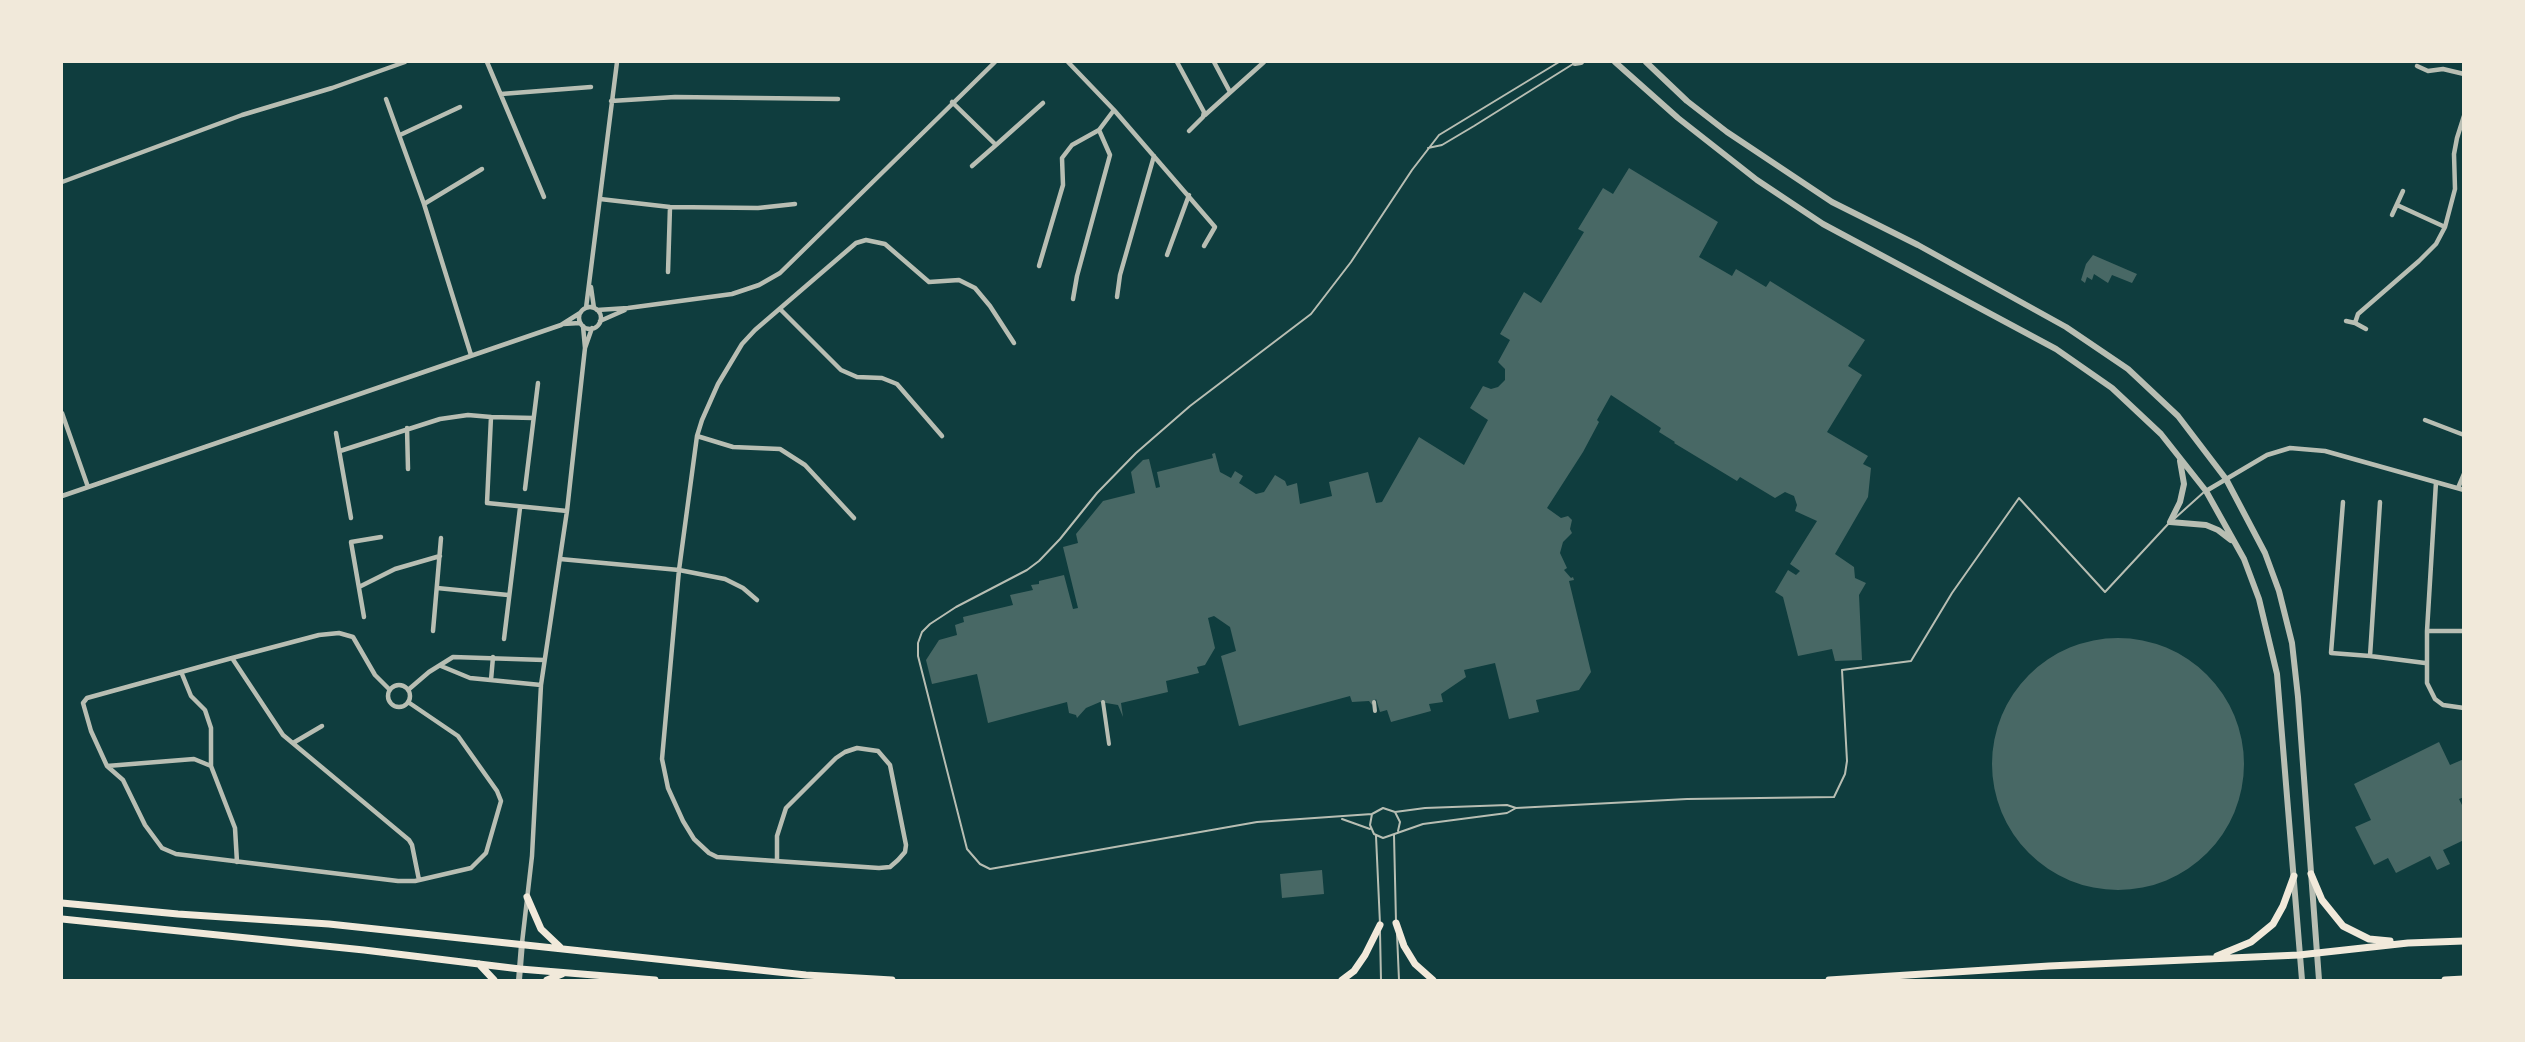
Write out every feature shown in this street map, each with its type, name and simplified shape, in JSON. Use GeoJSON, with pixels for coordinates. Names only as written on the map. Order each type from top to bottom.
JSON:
{"type":"FeatureCollection","features":[{"type":"Feature","properties":{"kind":"main road"},"geometry":{"type":"LineString","coordinates":[[2311,874],[2322,900],[2343,926],[2369,939],[2408,943]]}},
{"type":"Feature","properties":{"kind":"main road"},"geometry":{"type":"LineString","coordinates":[[2209,959],[2251,942],[2264,933],[2280,913],[2294,876]]}},
{"type":"Feature","properties":{"kind":"main road"},"geometry":{"type":"LineString","coordinates":[[527,897],[542,928],[560,947]]}},
{"type":"Feature","properties":{"kind":"main road"},"geometry":{"type":"LineString","coordinates":[[62,903],[329,924],[806,975],[892,981]]}},
{"type":"Feature","properties":{"kind":"main road"},"geometry":{"type":"LineString","coordinates":[[62,919],[364,950],[520,969],[655,981]]}},
{"type":"Feature","properties":{"kind":"main road"},"geometry":{"type":"LineString","coordinates":[[1396,923],[1404,946],[1415,964],[1433,981]]}},
{"type":"Feature","properties":{"kind":"main road"},"geometry":{"type":"LineString","coordinates":[[1342,981],[1354,971],[1365,955],[1380,925]]}},
{"type":"Feature","properties":{"kind":"main road"},"geometry":{"type":"LineString","coordinates":[[1829,981],[2299,955],[2408,943],[2463,941]]}},
{"type":"Feature","properties":{"kind":"main road"},"geometry":{"type":"LineString","coordinates":[[478,964],[494,981]]}},
{"type":"Feature","properties":{"kind":"main road"},"geometry":{"type":"LineString","coordinates":[[547,981],[564,973]]}},
{"type":"Feature","properties":{"kind":"main road"},"geometry":{"type":"LineString","coordinates":[[2445,981],[2463,979]]}},
{"type":"Feature","properties":{"kind":"street"},"geometry":{"type":"LineString","coordinates":[[62,182],[242,115],[332,88],[405,62]]}},
{"type":"Feature","properties":{"kind":"street"},"geometry":{"type":"LineString","coordinates":[[487,62],[544,197]]}},
{"type":"Feature","properties":{"kind":"street"},"geometry":{"type":"LineString","coordinates":[[62,496],[561,325],[580,313],[586,308],[591,284],[617,62]]}},
{"type":"Feature","properties":{"kind":"street"},"geometry":{"type":"LineString","coordinates":[[984,62],[989,67]]}},
{"type":"Feature","properties":{"kind":"street"},"geometry":{"type":"LineString","coordinates":[[586,308],[628,308],[732,294],[759,285],[780,273],[995,62]]}},
{"type":"Feature","properties":{"kind":"street"},"geometry":{"type":"LineString","coordinates":[[1068,62],[1114,110],[1215,227],[1204,246]]}},
{"type":"Feature","properties":{"kind":"street"},"geometry":{"type":"LineString","coordinates":[[1177,62],[1204,115]]}},
{"type":"Feature","properties":{"kind":"street"},"geometry":{"type":"LineString","coordinates":[[1214,62],[1230,92]]}},
{"type":"Feature","properties":{"kind":"street"},"geometry":{"type":"LineString","coordinates":[[1189,131],[1264,62]]}},
{"type":"Feature","properties":{"kind":"street"},"geometry":{"type":"LineString","coordinates":[[1614,62],[1678,118],[1757,180],[1823,224],[2066,355],[2112,387],[2161,434],[2206,491],[2235,544],[2259,599],[2277,674],[2302,981]]}},
{"type":"Feature","properties":{"kind":"street"},"geometry":{"type":"LineString","coordinates":[[1646,62],[1687,101],[1727,132],[1823,196],[2066,327],[2128,369],[2178,416],[2226,479],[2265,553],[2279,591],[2292,643],[2319,981]]}},
{"type":"Feature","properties":{"kind":"street"},"geometry":{"type":"LineString","coordinates":[[2417,66],[2428,71],[2443,69],[2463,74]]}},
{"type":"Feature","properties":{"kind":"street"},"geometry":{"type":"LineString","coordinates":[[501,94],[591,87]]}},
{"type":"Feature","properties":{"kind":"street"},"geometry":{"type":"LineString","coordinates":[[611,101],[675,97],[838,99]]}},
{"type":"Feature","properties":{"kind":"street"},"geometry":{"type":"LineString","coordinates":[[386,99],[424,204],[471,355]]}},
{"type":"Feature","properties":{"kind":"street"},"geometry":{"type":"LineString","coordinates":[[952,102],[996,145]]}},
{"type":"Feature","properties":{"kind":"street"},"geometry":{"type":"LineString","coordinates":[[972,166],[1043,103]]}},
{"type":"Feature","properties":{"kind":"street"},"geometry":{"type":"LineString","coordinates":[[400,135],[460,107]]}},
{"type":"Feature","properties":{"kind":"street"},"geometry":{"type":"LineString","coordinates":[[1040,266],[1063,184],[1062,158],[1072,144],[1099,130],[1114,110]]}},
{"type":"Feature","properties":{"kind":"street"},"geometry":{"type":"LineString","coordinates":[[2355,324],[2361,311],[2436,244],[2445,227],[2455,189],[2454,154],[2463,116]]}},
{"type":"Feature","properties":{"kind":"street"},"geometry":{"type":"LineString","coordinates":[[1073,299],[1077,276],[1110,155],[1099,130]]}},
{"type":"Feature","properties":{"kind":"street"},"geometry":{"type":"LineString","coordinates":[[1117,297],[1120,275],[1154,156]]}},
{"type":"Feature","properties":{"kind":"street"},"geometry":{"type":"LineString","coordinates":[[424,204],[482,170]]}},
{"type":"Feature","properties":{"kind":"street"},"geometry":{"type":"LineString","coordinates":[[2392,215],[2403,191]]}},
{"type":"Feature","properties":{"kind":"street"},"geometry":{"type":"LineString","coordinates":[[1167,255],[1189,195]]}},
{"type":"Feature","properties":{"kind":"street"},"geometry":{"type":"LineString","coordinates":[[600,199],[670,207],[758,208],[795,204]]}},
{"type":"Feature","properties":{"kind":"street"},"geometry":{"type":"LineString","coordinates":[[2397,205],[2445,227]]}},
{"type":"Feature","properties":{"kind":"street"},"geometry":{"type":"LineString","coordinates":[[668,272],[670,207]]}},
{"type":"Feature","properties":{"kind":"street"},"geometry":{"type":"LineString","coordinates":[[777,859],[777,836],[786,808],[829,765],[845,752],[857,748],[879,751],[890,765],[906,845],[904,852],[890,867],[863,868],[777,859],[726,858],[709,853],[694,838],[683,821],[668,788],[662,759],[679,570],[697,436],[718,384],[742,344],[856,243],[866,240],[885,244],[929,282],[964,281],[975,288],[990,306],[1014,343]]}},
{"type":"Feature","properties":{"kind":"street"},"geometry":{"type":"LineString","coordinates":[[591,284],[600,321]]}},
{"type":"Feature","properties":{"kind":"street"},"geometry":{"type":"LineString","coordinates":[[519,981],[532,856],[541,685],[567,511],[585,348],[592,328],[600,321],[628,308]]}},
{"type":"Feature","properties":{"kind":"street"},"geometry":{"type":"LineString","coordinates":[[780,309],[841,370],[857,377],[882,378],[897,384],[942,436]]}},
{"type":"Feature","properties":{"kind":"street"},"geometry":{"type":"LineString","coordinates":[[580,313],[585,348]]}},
{"type":"Feature","properties":{"kind":"street"},"geometry":{"type":"LineString","coordinates":[[2346,321],[2367,329]]}},
{"type":"Feature","properties":{"kind":"street"},"geometry":{"type":"LineString","coordinates":[[561,325],[582,324],[592,328]]}},
{"type":"Feature","properties":{"kind":"street"},"geometry":{"type":"LineString","coordinates":[[525,489],[538,383]]}},
{"type":"Feature","properties":{"kind":"street"},"geometry":{"type":"LineString","coordinates":[[62,413],[88,487]]}},
{"type":"Feature","properties":{"kind":"street"},"geometry":{"type":"LineString","coordinates":[[340,451],[440,418],[468,415],[533,418]]}},
{"type":"Feature","properties":{"kind":"street"},"geometry":{"type":"LineString","coordinates":[[491,417],[487,503],[567,511]]}},
{"type":"Feature","properties":{"kind":"street"},"geometry":{"type":"LineString","coordinates":[[2425,420],[2463,435]]}},
{"type":"Feature","properties":{"kind":"street"},"geometry":{"type":"LineString","coordinates":[[408,428],[408,469]]}},
{"type":"Feature","properties":{"kind":"street"},"geometry":{"type":"LineString","coordinates":[[336,433],[351,518]]}},
{"type":"Feature","properties":{"kind":"street"},"geometry":{"type":"LineString","coordinates":[[697,436],[733,447],[780,449],[805,465],[854,518]]}},
{"type":"Feature","properties":{"kind":"street"},"geometry":{"type":"LineString","coordinates":[[2206,491],[2267,455],[2290,448],[2312,448],[2461,489],[2463,474]]}},
{"type":"Feature","properties":{"kind":"street"},"geometry":{"type":"LineString","coordinates":[[2177,455],[2182,467],[2184,484],[2180,502],[2170,522],[2206,525],[2218,530],[2235,544]]}},
{"type":"Feature","properties":{"kind":"street"},"geometry":{"type":"LineString","coordinates":[[2436,482],[2425,663],[2427,683],[2435,699],[2443,705],[2463,708]]}},
{"type":"Feature","properties":{"kind":"street"},"geometry":{"type":"LineString","coordinates":[[2343,502],[2331,652],[2425,663]]}},
{"type":"Feature","properties":{"kind":"street"},"geometry":{"type":"LineString","coordinates":[[2370,656],[2380,502]]}},
{"type":"Feature","properties":{"kind":"street"},"geometry":{"type":"LineString","coordinates":[[504,639],[520,508]]}},
{"type":"Feature","properties":{"kind":"street"},"geometry":{"type":"LineString","coordinates":[[364,617],[351,542],[381,537]]}},
{"type":"Feature","properties":{"kind":"street"},"geometry":{"type":"LineString","coordinates":[[433,631],[441,538]]}},
{"type":"Feature","properties":{"kind":"street"},"geometry":{"type":"LineString","coordinates":[[359,587],[396,569],[440,556]]}},
{"type":"Feature","properties":{"kind":"street"},"geometry":{"type":"LineString","coordinates":[[560,559],[679,570],[734,582],[757,600]]}},
{"type":"Feature","properties":{"kind":"street"},"geometry":{"type":"LineString","coordinates":[[438,588],[508,595]]}},
{"type":"Feature","properties":{"kind":"street"},"geometry":{"type":"LineString","coordinates":[[2427,631],[2463,631]]}},
{"type":"Feature","properties":{"kind":"street"},"geometry":{"type":"LineString","coordinates":[[390,690],[375,675],[357,642],[347,634],[319,635],[87,698],[83,703],[91,731],[108,766],[123,780],[145,825],[162,848],[176,854],[398,881],[419,880],[471,868],[486,853],[501,801],[497,791],[458,736],[408,702]]}},
{"type":"Feature","properties":{"kind":"street"},"geometry":{"type":"LineString","coordinates":[[408,702],[408,690],[429,672],[453,657],[544,660]]}},
{"type":"Feature","properties":{"kind":"street"},"geometry":{"type":"LineString","coordinates":[[491,680],[493,657]]}},
{"type":"Feature","properties":{"kind":"street"},"geometry":{"type":"LineString","coordinates":[[232,658],[283,735],[409,840],[419,880]]}},
{"type":"Feature","properties":{"kind":"street"},"geometry":{"type":"LineString","coordinates":[[441,666],[470,678],[541,685]]}},
{"type":"Feature","properties":{"kind":"street"},"geometry":{"type":"LineString","coordinates":[[182,674],[191,696],[205,710],[211,728],[211,765],[235,828],[237,862]]}},
{"type":"Feature","properties":{"kind":"street"},"geometry":{"type":"LineString","coordinates":[[390,690],[401,685],[408,690]]}},
{"type":"Feature","properties":{"kind":"street"},"geometry":{"type":"LineString","coordinates":[[390,690],[388,699],[393,705],[401,707],[408,702]]}},
{"type":"Feature","properties":{"kind":"street"},"geometry":{"type":"LineString","coordinates":[[1103,702],[1109,744]]}},
{"type":"Feature","properties":{"kind":"street"},"geometry":{"type":"LineString","coordinates":[[1374,702],[1375,711]]}},
{"type":"Feature","properties":{"kind":"street"},"geometry":{"type":"LineString","coordinates":[[292,743],[322,726]]}},
{"type":"Feature","properties":{"kind":"street"},"geometry":{"type":"LineString","coordinates":[[108,766],[194,759],[211,765]]}},
{"type":"Feature","properties":{"kind":"lane"},"geometry":{"type":"LineString","coordinates":[[1559,62],[1439,135],[1351,262],[1311,314],[1190,406],[1136,453],[1097,493],[1060,539],[1028,570],[956,607],[922,632],[918,644],[918,657],[967,849],[980,864],[990,869],[1257,822],[1339,818],[1372,814],[1383,808],[1395,812],[1425,808],[1507,805],[1516,808],[1699,798],[1834,797],[1845,774],[1848,761],[1842,670],[1911,661],[1952,593],[2019,498],[2105,592],[2170,522],[2206,491]]}},
{"type":"Feature","properties":{"kind":"lane"},"geometry":{"type":"LineString","coordinates":[[1428,148],[1442,145],[1578,62]]}},
{"type":"Feature","properties":{"kind":"lane"},"geometry":{"type":"LineString","coordinates":[[1376,836],[1383,838],[1423,824],[1507,813],[1516,808]]}},
{"type":"Feature","properties":{"kind":"lane"},"geometry":{"type":"LineString","coordinates":[[1395,812],[1400,822],[1396,834],[1396,923],[1399,981]]}},
{"type":"Feature","properties":{"kind":"lane"},"geometry":{"type":"LineString","coordinates":[[1371,829],[1372,814]]}},
{"type":"Feature","properties":{"kind":"lane"},"geometry":{"type":"LineString","coordinates":[[1339,818],[1371,829],[1376,836],[1381,981]]}},
{"type":"Feature","properties":{"kind":"building"},"geometry":{"type":"Polygon","coordinates":[[[1629,168],[1718,222],[1699,257],[1732,276],[1736,269],[1766,287],[1770,281],[1865,340],[1848,366],[1862,375],[1827,432],[1868,456],[1863,464],[1871,468],[1868,497],[1835,554],[1854,567],[1855,578],[1866,583],[1859,595],[1862,660],[1835,661],[1832,649],[1798,656],[1783,597],[1775,592],[1788,570],[1796,575],[1800,571],[1790,564],[1817,521],[1795,511],[1797,505],[1794,496],[1785,492],[1775,498],[1740,477],[1737,481],[1674,443],[1659,432],[1661,428],[1611,395],[1583,452],[1547,508],[1561,518],[1568,516],[1572,520],[1570,529],[1572,533],[1563,542],[1560,553],[1567,568],[1564,570],[1574,580],[1569,581],[1591,672],[1579,690],[1536,700],[1539,712],[1509,719],[1495,663],[1464,670],[1466,677],[1441,694],[1443,702],[1429,704],[1431,711],[1391,722],[1387,710],[1380,712],[1376,699],[1372,705],[1369,701],[1352,702],[1350,696],[1239,726],[1221,656],[1236,651],[1230,627],[1214,616],[1208,618],[1215,648],[1205,665],[1197,667],[1199,673],[1166,681],[1168,692],[1121,703],[1123,717],[1118,705],[1100,702],[1086,708],[1077,718],[1076,715],[1069,713],[1067,702],[988,723],[977,674],[932,684],[926,660],[939,640],[957,635],[955,625],[964,622],[963,617],[1013,605],[1010,595],[1033,590],[1031,585],[1039,584],[1039,581],[1064,575],[1073,609],[1078,608],[1063,547],[1078,543],[1076,534],[1103,501],[1135,493],[1131,472],[1143,460],[1149,459],[1156,488],[1160,487],[1157,472],[1213,458],[1212,454],[1215,453],[1220,472],[1231,478],[1235,471],[1243,476],[1239,483],[1256,494],[1264,492],[1275,475],[1285,481],[1287,486],[1297,483],[1300,504],[1332,496],[1329,482],[1368,472],[1376,503],[1382,502],[1419,437],[1464,465],[1488,420],[1470,408],[1483,386],[1491,389],[1498,387],[1505,380],[1505,369],[1498,362],[1510,340],[1500,334],[1524,292],[1541,303],[1584,232],[1578,229],[1603,188],[1613,194],[1629,168]]]}},
{"type":"Feature","properties":{"kind":"building"},"geometry":{"type":"Polygon","coordinates":[[[2093,255],[2137,274],[2132,283],[2112,275],[2108,283],[2094,274],[2092,280],[2087,277],[2085,283],[2081,280],[2086,264],[2093,255]]]}},
{"type":"Feature","properties":{"kind":"building"},"geometry":{"type":"Polygon","coordinates":[[[2118,638],[2143,641],[2166,648],[2188,659],[2207,675],[2223,694],[2234,716],[2241,739],[2244,764],[2241,789],[2234,812],[2223,834],[2207,853],[2188,869],[2166,880],[2143,887],[2118,890],[2093,887],[2070,880],[2048,869],[2029,853],[2013,834],[2002,812],[1995,789],[1992,764],[1995,739],[2002,716],[2013,694],[2029,675],[2048,659],[2070,648],[2093,641],[2118,638]]]}},
{"type":"Feature","properties":{"kind":"building"},"geometry":{"type":"Polygon","coordinates":[[[2439,742],[2450,765],[2464,759],[2464,797],[2459,799],[2464,809],[2464,840],[2443,850],[2450,864],[2437,870],[2430,856],[2396,873],[2388,858],[2374,865],[2355,827],[2371,820],[2354,784],[2439,742]]]}},
{"type":"Feature","properties":{"kind":"building"},"geometry":{"type":"Polygon","coordinates":[[[1322,870],[1324,894],[1282,898],[1280,874],[1322,870]]]}}]}
